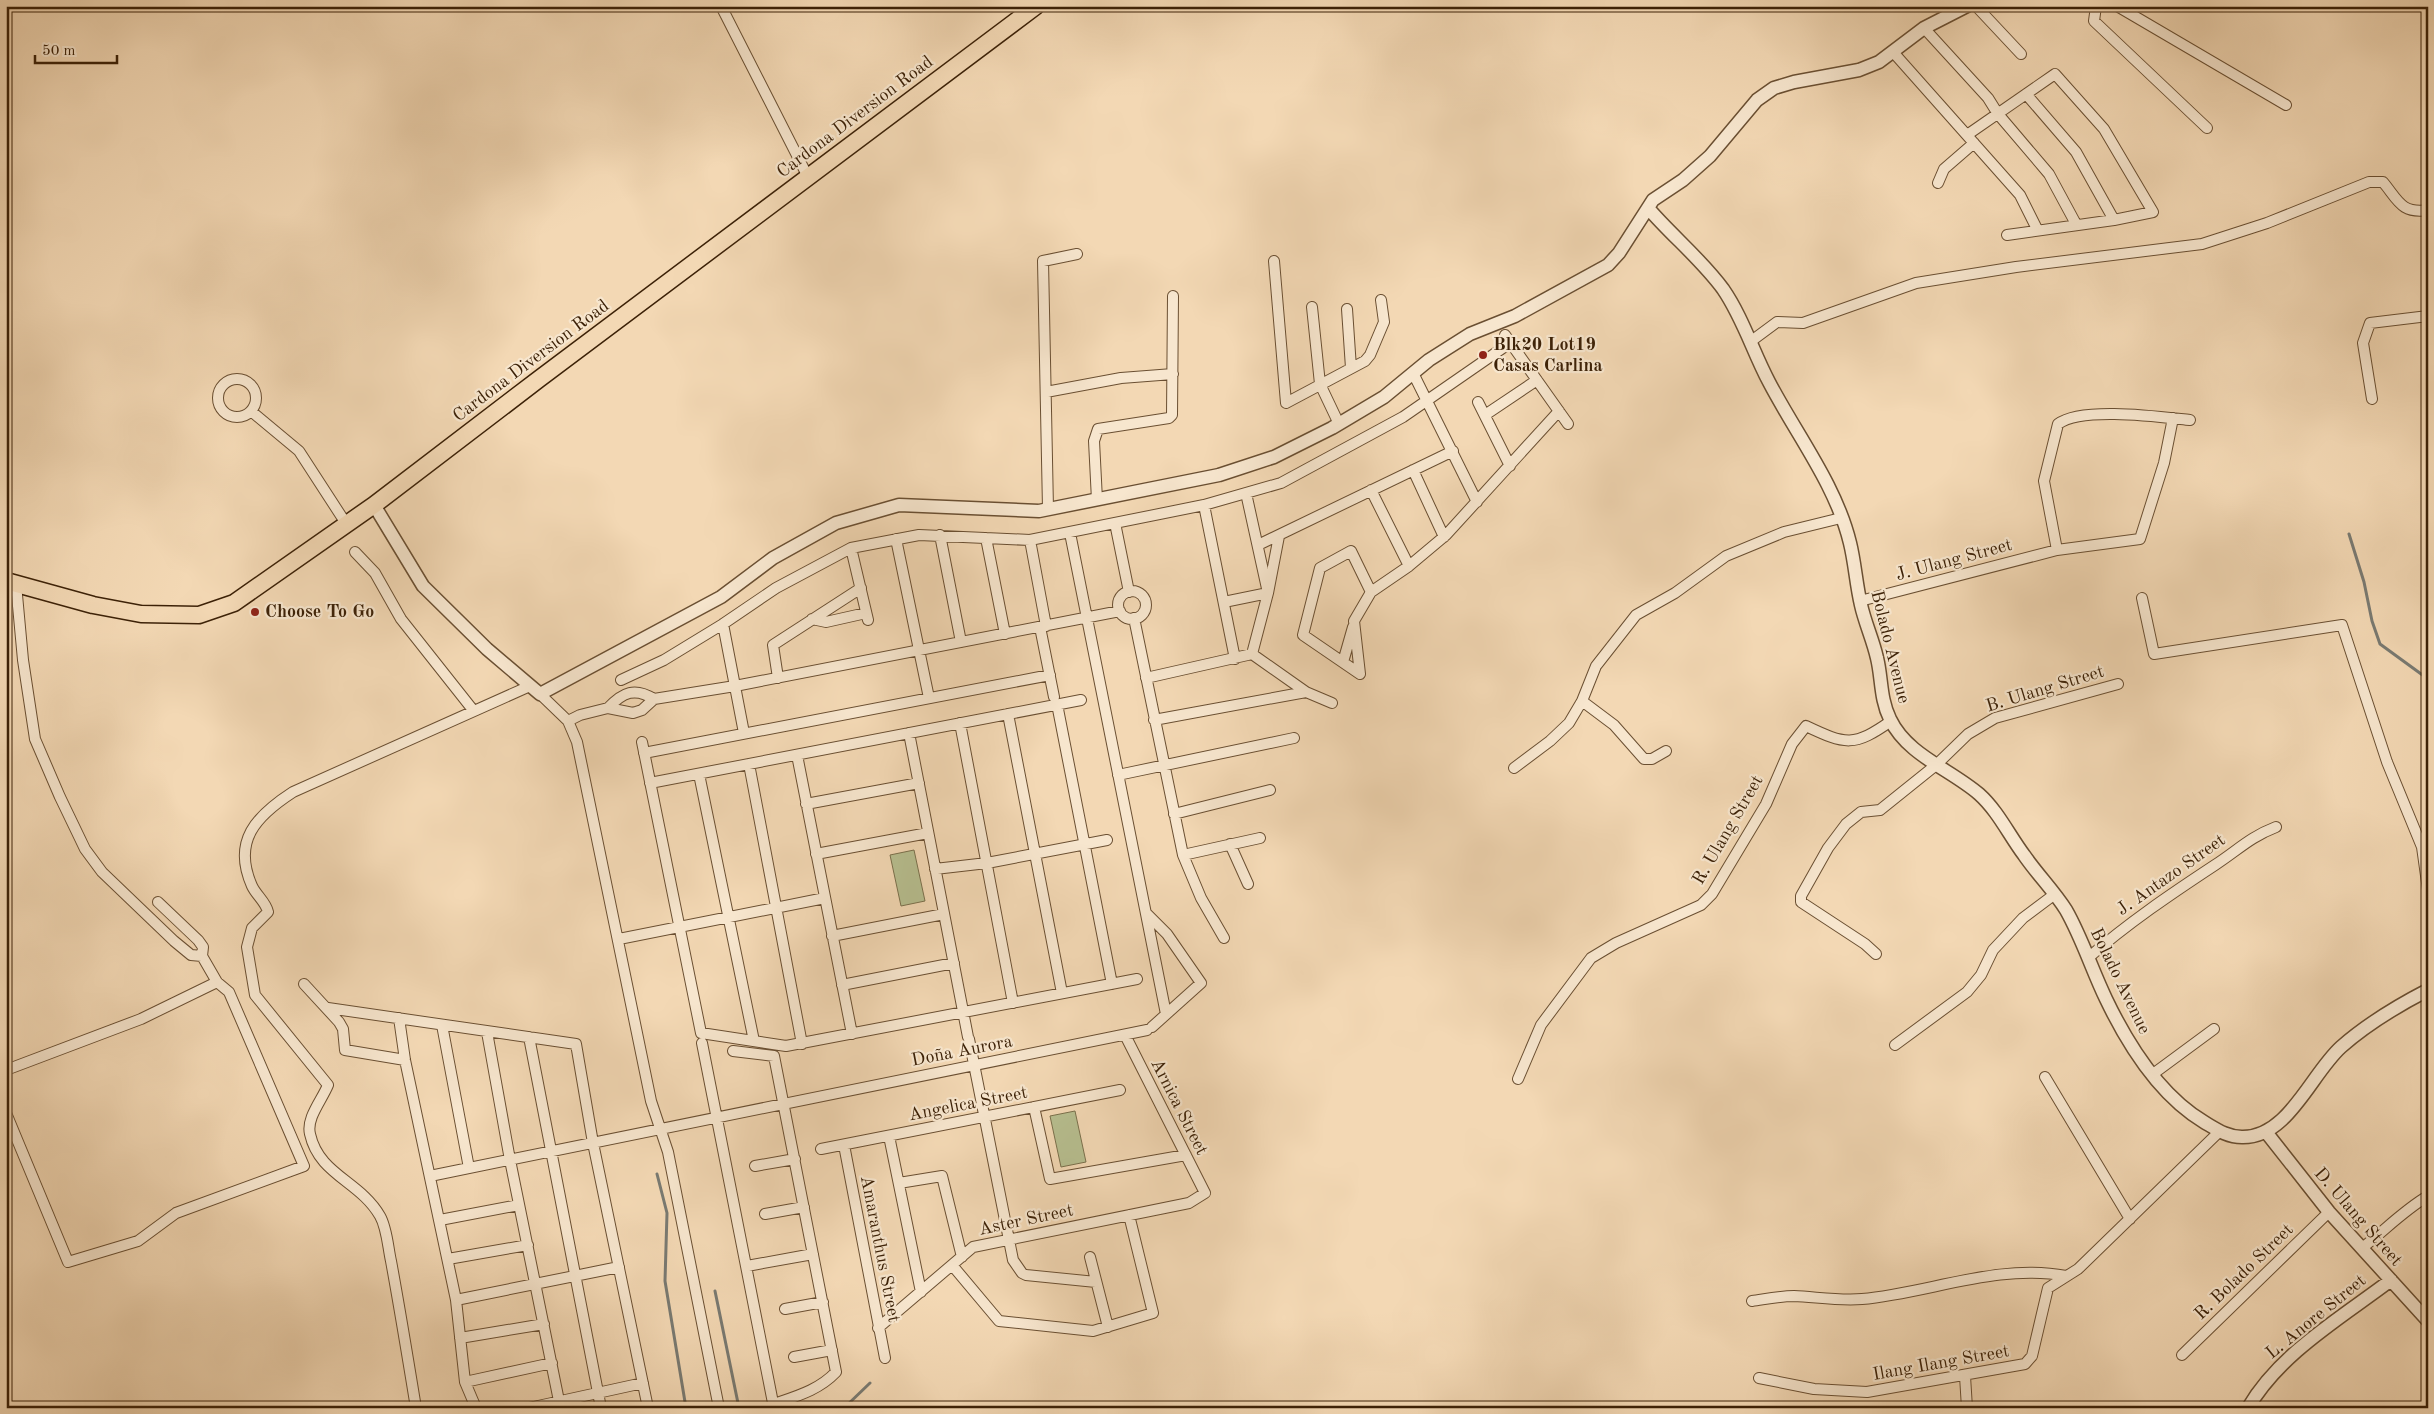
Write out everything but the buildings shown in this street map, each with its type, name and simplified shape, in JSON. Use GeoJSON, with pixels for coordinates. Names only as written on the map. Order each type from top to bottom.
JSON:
{"type":"FeatureCollection","features":[{"type":"Feature","properties":{"kind":"main road","name":"Cardona Diversion Road"},"geometry":{"type":"LineString","coordinates":[[11,582],[93,605],[141,614],[199,615],[234,603],[374,505],[538,378],[1036,6]]}},
{"type":"Feature","properties":{"kind":"street"},"geometry":{"type":"LineString","coordinates":[[721,6],[808,177]]}},
{"type":"Feature","properties":{"kind":"street"},"geometry":{"type":"LineString","coordinates":[[416,1408],[398,1298],[381,1217],[355,1186],[320,1160],[313,1147],[309,1131],[310,1124],[328,1085],[256,995],[247,947],[252,928],[268,912],[245,870],[245,852],[247,836],[268,808],[292,792],[473,710],[535,690],[721,597],[773,558],[836,523],[899,505],[1029,511],[1048,509],[1219,475],[1274,457],[1339,424],[1384,397],[1429,360],[1470,334],[1515,316],[1608,265],[1619,253],[1653,200],[1683,180],[1710,156],[1757,100],[1774,88],[1794,82],[1859,70],[1878,62],[1924,28],[1967,6]]}},
{"type":"Feature","properties":{"kind":"street"},"geometry":{"type":"LineString","coordinates":[[1976,6],[2021,54]]}},
{"type":"Feature","properties":{"kind":"street"},"geometry":{"type":"LineString","coordinates":[[2096,6],[2094,21],[2207,128]]}},
{"type":"Feature","properties":{"kind":"street"},"geometry":{"type":"LineString","coordinates":[[2117,6],[2286,105]]}},
{"type":"Feature","properties":{"kind":"street"},"geometry":{"type":"LineString","coordinates":[[1924,28],[1988,98],[1998,114],[2049,174],[2076,224]]}},
{"type":"Feature","properties":{"kind":"street"},"geometry":{"type":"LineString","coordinates":[[1893,52],[2020,195],[2038,229]]}},
{"type":"Feature","properties":{"kind":"street"},"geometry":{"type":"LineString","coordinates":[[1967,135],[2055,74],[2104,129],[2153,212],[2114,220],[2038,229],[2007,235]]}},
{"type":"Feature","properties":{"kind":"street"},"geometry":{"type":"LineString","coordinates":[[2026,94],[2076,152],[2114,220]]}},
{"type":"Feature","properties":{"kind":"street"},"geometry":{"type":"LineString","coordinates":[[1938,183],[1944,169],[1974,143]]}},
{"type":"Feature","properties":{"kind":"street"},"geometry":{"type":"LineString","coordinates":[[1750,342],[1776,322],[1803,323],[1916,283],[2016,267],[2202,244],[2267,223],[2369,182],[2382,182],[2402,206],[2415,212],[2428,210]]}},
{"type":"Feature","properties":{"kind":"street","name":"Bolado Avenue"},"geometry":{"type":"LineString","coordinates":[[1648,208],[1698,259],[1724,290],[1740,317],[1770,384],[1810,451],[1850,542],[1860,601],[1877,658],[1883,701],[1891,721],[1902,736],[1936,766],[1979,794],[1996,812],[2022,853],[2055,894],[2066,911],[2106,999],[2127,1038],[2173,1100],[2230,1136],[2246,1138],[2266,1132]]}},
{"type":"Feature","properties":{"kind":"street"},"geometry":{"type":"LineString","coordinates":[[1048,509],[1042,261],[1077,254]]}},
{"type":"Feature","properties":{"kind":"street"},"geometry":{"type":"LineString","coordinates":[[1274,261],[1286,403],[1365,361],[1370,355],[1384,322],[1381,300]]}},
{"type":"Feature","properties":{"kind":"street"},"geometry":{"type":"LineString","coordinates":[[1097,500],[1094,441],[1098,429],[1169,418],[1172,410],[1173,296]]}},
{"type":"Feature","properties":{"kind":"street"},"geometry":{"type":"LineString","coordinates":[[1312,307],[1320,384],[1339,424]]}},
{"type":"Feature","properties":{"kind":"street"},"geometry":{"type":"LineString","coordinates":[[1347,309],[1351,368]]}},
{"type":"Feature","properties":{"kind":"street"},"geometry":{"type":"LineString","coordinates":[[2372,399],[2363,344],[2370,323],[2428,316]]}},
{"type":"Feature","properties":{"kind":"street"},"geometry":{"type":"LineString","coordinates":[[621,680],[664,660],[723,624],[776,588],[851,548],[919,535],[1030,540],[1204,505],[1281,483],[1328,460],[1404,417],[1507,339],[1568,424]]}},
{"type":"Feature","properties":{"kind":"street"},"geometry":{"type":"LineString","coordinates":[[1413,373],[1454,451],[1477,502]]}},
{"type":"Feature","properties":{"kind":"street"},"geometry":{"type":"LineString","coordinates":[[1046,392],[1121,378],[1172,374]]}},
{"type":"Feature","properties":{"kind":"street"},"geometry":{"type":"LineString","coordinates":[[1485,415],[1537,380]]}},
{"type":"Feature","properties":{"kind":"street"},"geometry":{"type":"LineString","coordinates":[[1478,402],[1510,466]]}},
{"type":"Feature","properties":{"kind":"street"},"geometry":{"type":"LineString","coordinates":[[251,411],[299,451],[347,525]]}},
{"type":"Feature","properties":{"kind":"street"},"geometry":{"type":"LineString","coordinates":[[1342,662],[1354,621],[1371,592],[1409,566],[1444,536],[1559,411]]}},
{"type":"Feature","properties":{"kind":"street"},"geometry":{"type":"LineString","coordinates":[[2057,550],[2044,481],[2058,424],[2065,419],[2106,414],[2190,420]]}},
{"type":"Feature","properties":{"kind":"street","name":"J. Ulang Street"},"geometry":{"type":"LineString","coordinates":[[1860,601],[2057,550],[2140,538],[2164,463],[2173,418]]}},
{"type":"Feature","properties":{"kind":"street"},"geometry":{"type":"LineString","coordinates":[[1258,545],[1454,451]]}},
{"type":"Feature","properties":{"kind":"street"},"geometry":{"type":"LineString","coordinates":[[1413,470],[1444,536]]}},
{"type":"Feature","properties":{"kind":"street"},"geometry":{"type":"LineString","coordinates":[[1371,490],[1409,566]]}},
{"type":"Feature","properties":{"kind":"street"},"geometry":{"type":"LineString","coordinates":[[1246,493],[1268,593]]}},
{"type":"Feature","properties":{"kind":"street"},"geometry":{"type":"LineString","coordinates":[[374,505],[423,586],[487,649],[568,721],[577,742],[651,1101],[668,1152],[719,1408]]}},
{"type":"Feature","properties":{"kind":"street"},"geometry":{"type":"LineString","coordinates":[[1204,505],[1236,659]]}},
{"type":"Feature","properties":{"kind":"street"},"geometry":{"type":"LineString","coordinates":[[1514,768],[1550,742],[1569,723],[1582,701],[1601,658],[1636,615],[1675,593],[1726,556],[1784,532],[1841,518]]}},
{"type":"Feature","properties":{"kind":"street"},"geometry":{"type":"LineString","coordinates":[[1115,523],[1129,592]]}},
{"type":"Feature","properties":{"kind":"street"},"geometry":{"type":"LineString","coordinates":[[1070,533],[1166,1014]]}},
{"type":"Feature","properties":{"kind":"street"},"geometry":{"type":"LineString","coordinates":[[940,535],[961,642]]}},
{"type":"Feature","properties":{"kind":"street"},"geometry":{"type":"LineString","coordinates":[[1252,654],[1280,536]]}},
{"type":"Feature","properties":{"kind":"street"},"geometry":{"type":"LineString","coordinates":[[986,538],[1005,634]]}},
{"type":"Feature","properties":{"kind":"street"},"geometry":{"type":"LineString","coordinates":[[896,539],[929,698]]}},
{"type":"Feature","properties":{"kind":"street"},"geometry":{"type":"LineString","coordinates":[[1030,540],[1050,675],[1112,984]]}},
{"type":"Feature","properties":{"kind":"street"},"geometry":{"type":"LineString","coordinates":[[812,619],[826,622],[867,617],[851,548]]}},
{"type":"Feature","properties":{"kind":"street"},"geometry":{"type":"LineString","coordinates":[[1354,621],[1360,674],[1304,635],[1320,568],[1351,551],[1371,592]]}},
{"type":"Feature","properties":{"kind":"street"},"geometry":{"type":"LineString","coordinates":[[355,552],[375,573],[402,619],[473,710]]}},
{"type":"Feature","properties":{"kind":"street"},"geometry":{"type":"LineString","coordinates":[[11,582],[35,739],[85,849],[102,872],[174,941],[191,955],[202,956]]}},
{"type":"Feature","properties":{"kind":"street"},"geometry":{"type":"LineString","coordinates":[[778,678],[773,645],[861,588]]}},
{"type":"Feature","properties":{"kind":"street"},"geometry":{"type":"LineString","coordinates":[[1129,592],[1138,593],[1146,603],[1142,615],[1134,618],[1126,617],[1120,611],[1120,598],[1129,592]]}},
{"type":"Feature","properties":{"kind":"street"},"geometry":{"type":"LineString","coordinates":[[1224,602],[1268,593]]}},
{"type":"Feature","properties":{"kind":"street"},"geometry":{"type":"LineString","coordinates":[[2142,598],[2154,654],[2342,625],[2387,762],[2422,847],[2428,890]]}},
{"type":"Feature","properties":{"kind":"street"},"geometry":{"type":"LineString","coordinates":[[568,721],[580,715],[608,708],[632,713],[642,710],[654,699],[778,678],[1120,611]]}},
{"type":"Feature","properties":{"kind":"street"},"geometry":{"type":"LineString","coordinates":[[1134,618],[1182,855],[1201,898],[1224,938]]}},
{"type":"Feature","properties":{"kind":"street"},"geometry":{"type":"LineString","coordinates":[[723,624],[744,734]]}},
{"type":"Feature","properties":{"kind":"street"},"geometry":{"type":"LineString","coordinates":[[1146,678],[1252,654]]}},
{"type":"Feature","properties":{"kind":"street"},"geometry":{"type":"LineString","coordinates":[[1252,654],[1306,692],[1332,703]]}},
{"type":"Feature","properties":{"kind":"street"},"geometry":{"type":"LineString","coordinates":[[1050,675],[744,734],[643,747],[701,1033],[786,1046],[1137,979]]}},
{"type":"Feature","properties":{"kind":"street","name":"B. Ulang Street"},"geometry":{"type":"LineString","coordinates":[[1876,954],[1865,944],[1801,902],[1801,896],[1828,848],[1846,824],[1861,812],[1880,810],[1936,766],[1968,734],[1995,718],[2118,684]]}},
{"type":"Feature","properties":{"kind":"street"},"geometry":{"type":"LineString","coordinates":[[608,708],[616,699],[632,692],[644,693],[654,699]]}},
{"type":"Feature","properties":{"kind":"street"},"geometry":{"type":"LineString","coordinates":[[1154,720],[1306,692]]}},
{"type":"Feature","properties":{"kind":"street"},"geometry":{"type":"LineString","coordinates":[[650,783],[1008,714],[1056,701],[1081,700]]}},
{"type":"Feature","properties":{"kind":"street"},"geometry":{"type":"LineString","coordinates":[[1582,701],[1614,725],[1644,759],[1652,759],[1666,751]]}},
{"type":"Feature","properties":{"kind":"street"},"geometry":{"type":"LineString","coordinates":[[1008,714],[1062,994]]}},
{"type":"Feature","properties":{"kind":"street","name":"R. Ulang Street"},"geometry":{"type":"LineString","coordinates":[[1518,1079],[1541,1025],[1592,958],[1616,943],[1700,906],[1712,894],[1766,804],[1792,744],[1806,726],[1847,742],[1868,737],[1891,721]]}},
{"type":"Feature","properties":{"kind":"street"},"geometry":{"type":"LineString","coordinates":[[960,723],[1013,1003]]}},
{"type":"Feature","properties":{"kind":"street"},"geometry":{"type":"LineString","coordinates":[[909,733],[1013,1260],[1022,1273],[1096,1282]]}},
{"type":"Feature","properties":{"kind":"street"},"geometry":{"type":"LineString","coordinates":[[1118,775],[1294,738]]}},
{"type":"Feature","properties":{"kind":"street"},"geometry":{"type":"LineString","coordinates":[[797,755],[852,1034]]}},
{"type":"Feature","properties":{"kind":"street"},"geometry":{"type":"LineString","coordinates":[[749,764],[802,1044]]}},
{"type":"Feature","properties":{"kind":"street"},"geometry":{"type":"LineString","coordinates":[[699,774],[754,1042]]}},
{"type":"Feature","properties":{"kind":"street"},"geometry":{"type":"LineString","coordinates":[[806,804],[918,783]]}},
{"type":"Feature","properties":{"kind":"street"},"geometry":{"type":"LineString","coordinates":[[1174,814],[1270,790]]}},
{"type":"Feature","properties":{"kind":"street","name":"J. Antazo Street"},"geometry":{"type":"LineString","coordinates":[[2088,958],[2127,924],[2174,891],[2255,835],[2276,827]]}},
{"type":"Feature","properties":{"kind":"street"},"geometry":{"type":"LineString","coordinates":[[816,854],[928,833]]}},
{"type":"Feature","properties":{"kind":"street"},"geometry":{"type":"LineString","coordinates":[[1182,855],[1260,838]]}},
{"type":"Feature","properties":{"kind":"street"},"geometry":{"type":"LineString","coordinates":[[935,869],[987,863],[1108,840]]}},
{"type":"Feature","properties":{"kind":"street"},"geometry":{"type":"LineString","coordinates":[[1230,844],[1248,884]]}},
{"type":"Feature","properties":{"kind":"street"},"geometry":{"type":"LineString","coordinates":[[1895,1045],[1967,992],[1981,975],[1993,950],[2023,918],[2055,894]]}},
{"type":"Feature","properties":{"kind":"street"},"geometry":{"type":"LineString","coordinates":[[619,939],[825,898]]}},
{"type":"Feature","properties":{"kind":"street"},"geometry":{"type":"LineString","coordinates":[[6,1114],[68,1262],[138,1241],[176,1213],[304,1166],[229,992],[217,982],[202,956],[203,947],[198,940],[158,902]]}},
{"type":"Feature","properties":{"kind":"street"},"geometry":{"type":"LineString","coordinates":[[1146,913],[1167,934],[1201,983],[1166,1014]]}},
{"type":"Feature","properties":{"kind":"street"},"geometry":{"type":"LineString","coordinates":[[832,936],[944,914]]}},
{"type":"Feature","properties":{"kind":"street"},"geometry":{"type":"LineString","coordinates":[[842,985],[954,964]]}},
{"type":"Feature","properties":{"kind":"street"},"geometry":{"type":"LineString","coordinates":[[6,1070],[141,1019],[217,982]]}},
{"type":"Feature","properties":{"kind":"street"},"geometry":{"type":"LineString","coordinates":[[304,984],[339,1022],[343,1029],[345,1050],[405,1060]]}},
{"type":"Feature","properties":{"kind":"street"},"geometry":{"type":"LineString","coordinates":[[2266,1132],[2292,1109],[2330,1058],[2351,1038],[2371,1023],[2428,990]]}},
{"type":"Feature","properties":{"kind":"street"},"geometry":{"type":"LineString","coordinates":[[328,1008],[576,1044],[593,1143],[648,1408]]}},
{"type":"Feature","properties":{"kind":"street","name":"Doña Aurora"},"geometry":{"type":"LineString","coordinates":[[430,1176],[1125,1035],[1150,1029],[1166,1014]]}},
{"type":"Feature","properties":{"kind":"street"},"geometry":{"type":"LineString","coordinates":[[399,1018],[405,1060],[456,1300],[465,1382],[476,1408]]}},
{"type":"Feature","properties":{"kind":"street"},"geometry":{"type":"LineString","coordinates":[[442,1025],[469,1168]]}},
{"type":"Feature","properties":{"kind":"street"},"geometry":{"type":"LineString","coordinates":[[2153,1074],[2214,1029]]}},
{"type":"Feature","properties":{"kind":"street"},"geometry":{"type":"LineString","coordinates":[[487,1032],[510,1160],[559,1401]]}},
{"type":"Feature","properties":{"kind":"street","name":"Arnica Street"},"geometry":{"type":"LineString","coordinates":[[1125,1035],[1205,1193]]}},
{"type":"Feature","properties":{"kind":"street"},"geometry":{"type":"LineString","coordinates":[[529,1037],[549,1152],[601,1408]]}},
{"type":"Feature","properties":{"kind":"street"},"geometry":{"type":"LineString","coordinates":[[702,1043],[774,1406],[806,1393],[827,1381],[836,1372],[774,1056],[733,1051]]}},
{"type":"Feature","properties":{"kind":"street"},"geometry":{"type":"LineString","coordinates":[[2045,1077],[2130,1218]]}},
{"type":"Feature","properties":{"kind":"street","name":"Angelica Street"},"geometry":{"type":"LineString","coordinates":[[821,1149],[1120,1090]]}},
{"type":"Feature","properties":{"kind":"street"},"geometry":{"type":"LineString","coordinates":[[1034,1107],[1050,1179],[1186,1155]]}},
{"type":"Feature","properties":{"kind":"street","name":"Ilang Ilang Street"},"geometry":{"type":"LineString","coordinates":[[1759,1378],[1801,1387],[1867,1392],[1965,1376],[2028,1363],[2032,1356],[2048,1288],[2078,1268],[2220,1131]]}},
{"type":"Feature","properties":{"kind":"street","name":"D. Ulang Street"},"geometry":{"type":"LineString","coordinates":[[2266,1132],[2330,1212],[2428,1321]]}},
{"type":"Feature","properties":{"kind":"street"},"geometry":{"type":"LineString","coordinates":[[889,1136],[921,1292]]}},
{"type":"Feature","properties":{"kind":"street","name":"Amaranthus Street"},"geometry":{"type":"LineString","coordinates":[[844,1145],[885,1358]]}},
{"type":"Feature","properties":{"kind":"street"},"geometry":{"type":"LineString","coordinates":[[755,1166],[794,1159]]}},
{"type":"Feature","properties":{"kind":"street"},"geometry":{"type":"LineString","coordinates":[[898,1183],[942,1176],[962,1257]]}},
{"type":"Feature","properties":{"kind":"street","name":"Aster Street"},"geometry":{"type":"LineString","coordinates":[[878,1328],[973,1247],[1189,1203],[1205,1193]]}},
{"type":"Feature","properties":{"kind":"street"},"geometry":{"type":"LineString","coordinates":[[2362,1248],[2402,1216],[2409,1207],[2428,1196]]}},
{"type":"Feature","properties":{"kind":"street"},"geometry":{"type":"LineString","coordinates":[[440,1220],[519,1205]]}},
{"type":"Feature","properties":{"kind":"street"},"geometry":{"type":"LineString","coordinates":[[765,1214],[804,1207]]}},
{"type":"Feature","properties":{"kind":"street","name":"R. Bolado Street"},"geometry":{"type":"LineString","coordinates":[[2182,1355],[2330,1212]]}},
{"type":"Feature","properties":{"kind":"street"},"geometry":{"type":"LineString","coordinates":[[952,1265],[999,1321],[1093,1331],[1108,1327],[1153,1313],[1129,1215]]}},
{"type":"Feature","properties":{"kind":"street"},"geometry":{"type":"LineString","coordinates":[[448,1259],[528,1245]]}},
{"type":"Feature","properties":{"kind":"street"},"geometry":{"type":"LineString","coordinates":[[747,1266],[813,1254]]}},
{"type":"Feature","properties":{"kind":"street"},"geometry":{"type":"LineString","coordinates":[[1090,1257],[1108,1327]]}},
{"type":"Feature","properties":{"kind":"street"},"geometry":{"type":"LineString","coordinates":[[456,1300],[619,1268]]}},
{"type":"Feature","properties":{"kind":"street"},"geometry":{"type":"LineString","coordinates":[[1752,1301],[1791,1296],[1860,1299],[1919,1291],[1972,1279],[2049,1273],[2066,1276]]}},
{"type":"Feature","properties":{"kind":"street","name":"L. Anore Street"},"geometry":{"type":"LineString","coordinates":[[2248,1408],[2259,1389],[2283,1362],[2391,1280]]}},
{"type":"Feature","properties":{"kind":"street"},"geometry":{"type":"LineString","coordinates":[[785,1309],[823,1302]]}},
{"type":"Feature","properties":{"kind":"street"},"geometry":{"type":"LineString","coordinates":[[460,1338],[544,1324]]}},
{"type":"Feature","properties":{"kind":"street"},"geometry":{"type":"LineString","coordinates":[[794,1358],[832,1350]]}},
{"type":"Feature","properties":{"kind":"street"},"geometry":{"type":"LineString","coordinates":[[465,1382],[552,1363]]}},
{"type":"Feature","properties":{"kind":"street"},"geometry":{"type":"LineString","coordinates":[[1965,1376],[1967,1408]]}},
{"type":"Feature","properties":{"kind":"street"},"geometry":{"type":"LineString","coordinates":[[529,1408],[643,1383]]}},
{"type":"Feature","properties":{"kind":"green space"},"geometry":{"type":"Polygon","coordinates":[[[914,850],[925,901],[901,906],[890,855],[914,850]]]}},
{"type":"Feature","properties":{"kind":"green space"},"geometry":{"type":"Polygon","coordinates":[[[1075,1111],[1086,1162],[1061,1167],[1050,1116],[1075,1111]]]}},
{"type":"Feature","properties":{"kind":"waterway"},"geometry":{"type":"LineString","coordinates":[[2349,534],[2380,644],[2428,679]]}},
{"type":"Feature","properties":{"kind":"waterway"},"geometry":{"type":"LineString","coordinates":[[657,1174],[667,1213],[665,1281],[686,1408]]}},
{"type":"Feature","properties":{"kind":"waterway"},"geometry":{"type":"LineString","coordinates":[[715,1291],[739,1408]]}},
{"type":"Feature","properties":{"kind":"waterway"},"geometry":{"type":"LineString","coordinates":[[844,1408],[870,1383]]}},
{"type":"Feature","properties":{"kind":"place","name":"Blk20 Lot19 Casas Carlina"},"geometry":{"type":"Point","coordinates":[1483,355]}},
{"type":"Feature","properties":{"kind":"place","name":"Choose To Go"},"geometry":{"type":"Point","coordinates":[255,612]}}]}
